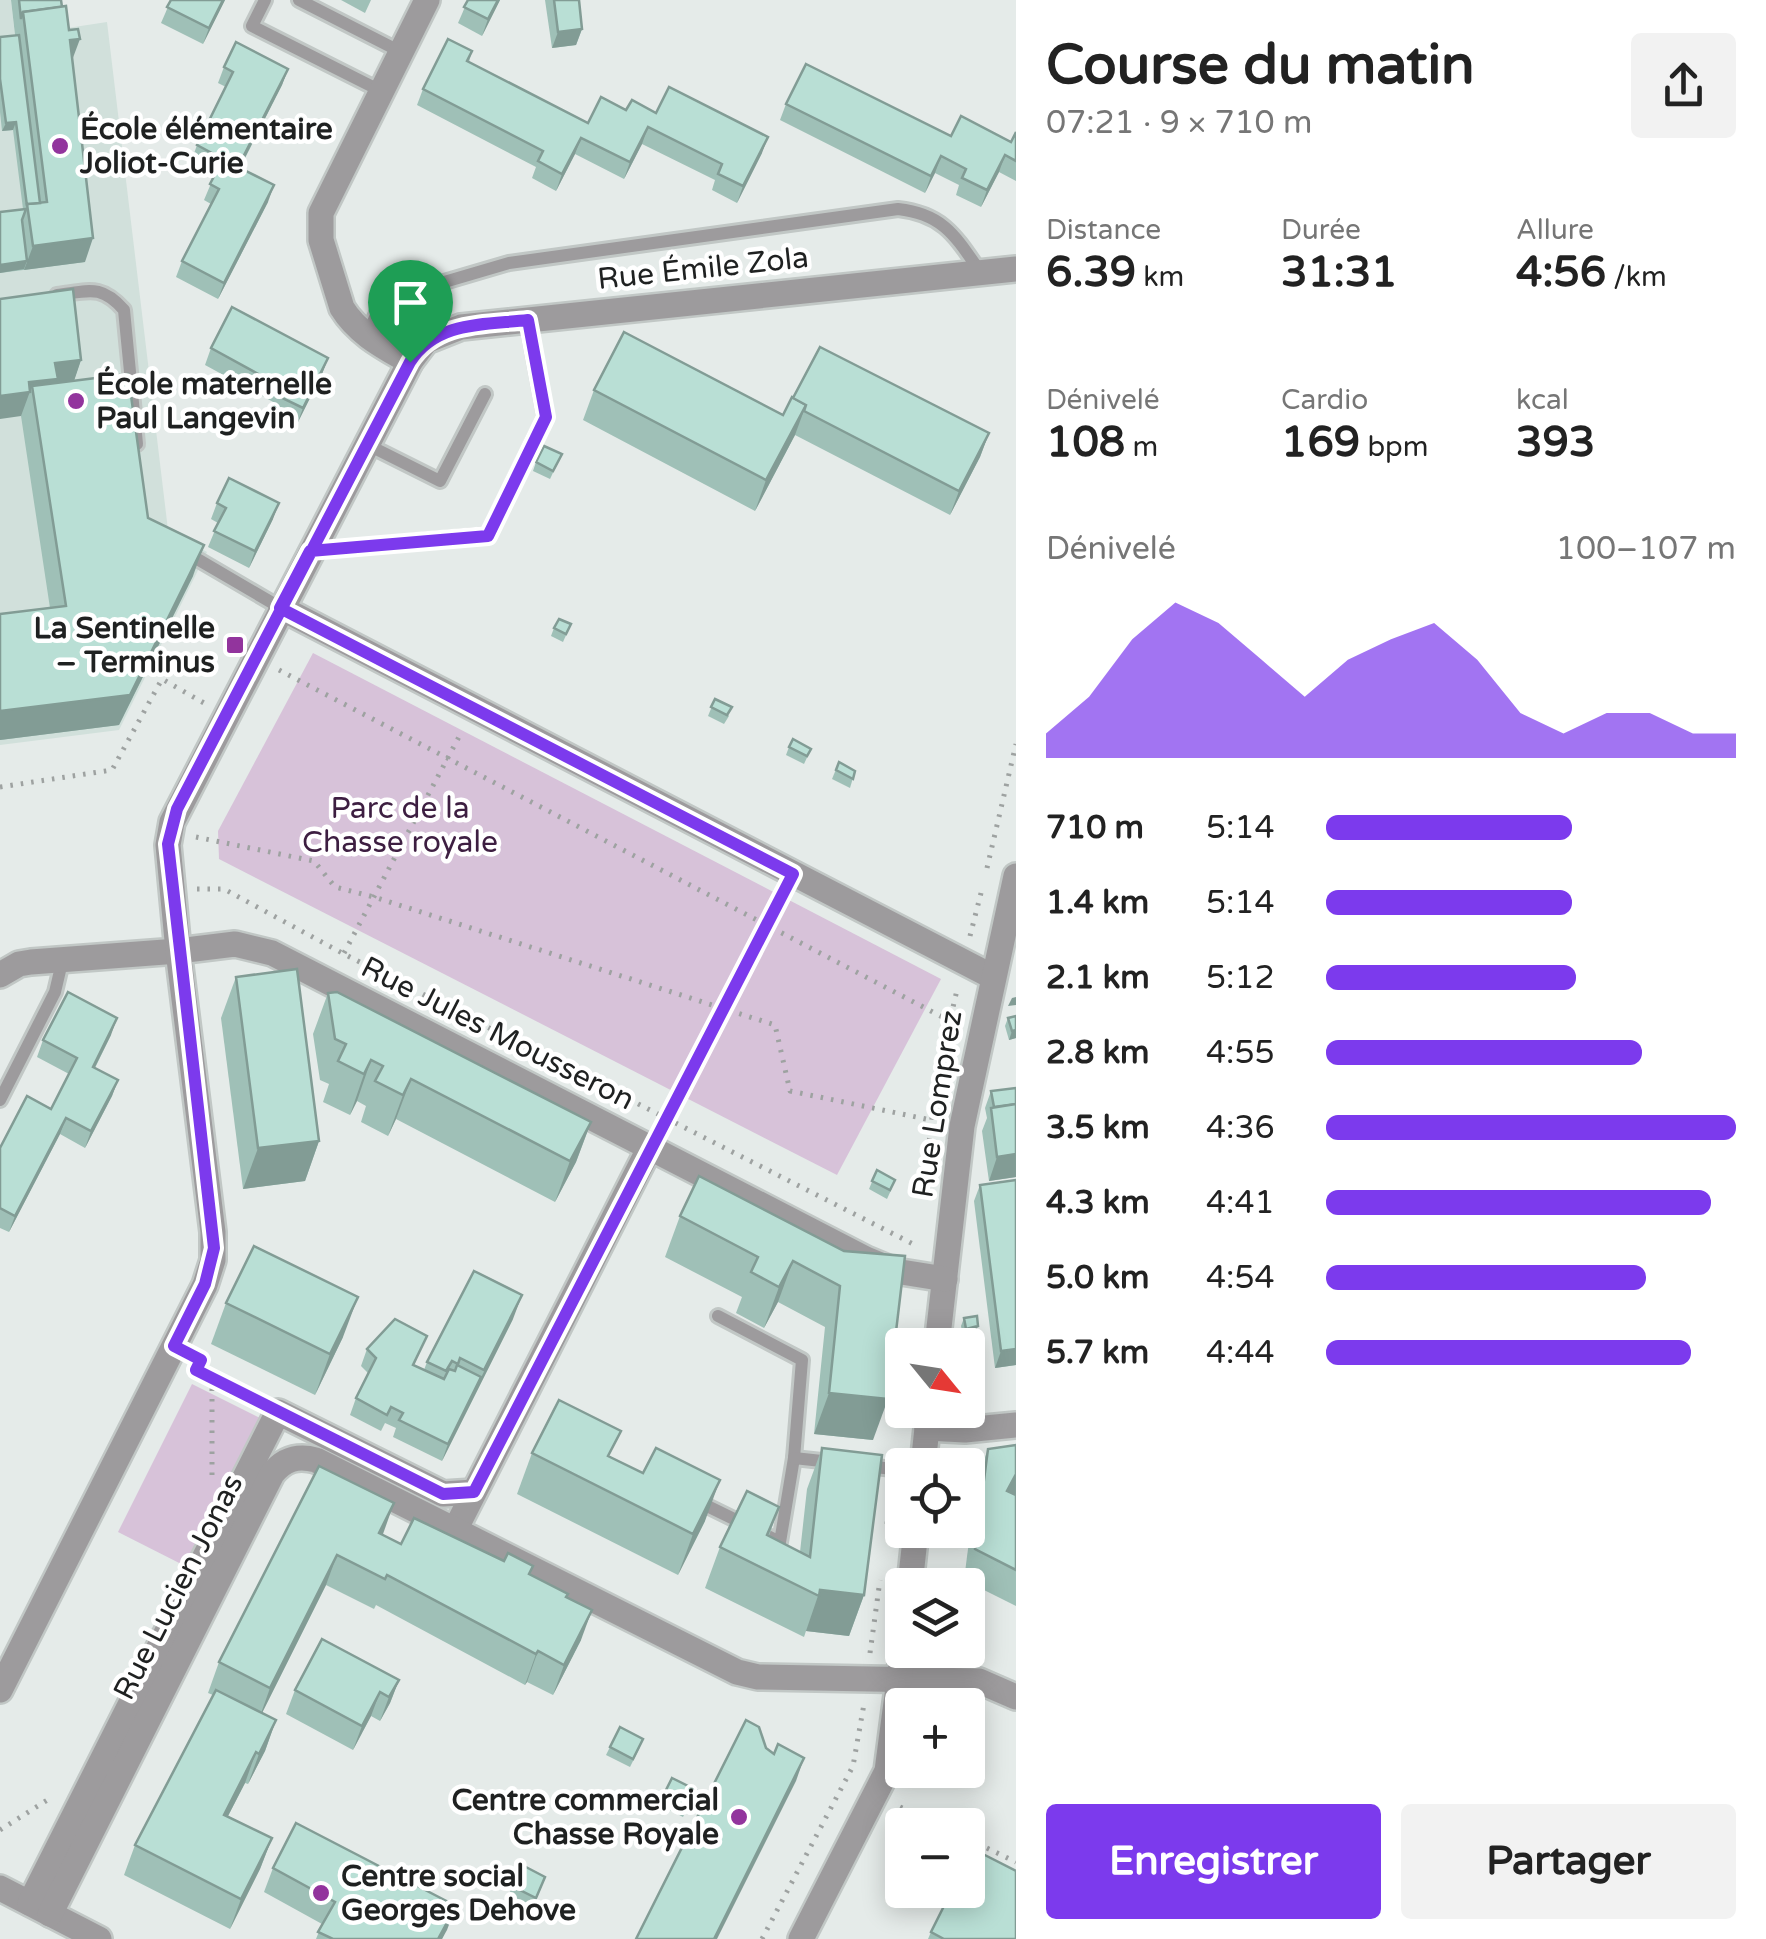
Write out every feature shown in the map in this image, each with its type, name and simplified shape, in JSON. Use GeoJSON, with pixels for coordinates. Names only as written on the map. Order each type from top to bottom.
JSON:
{"type":"FeatureCollection","features":[{"type":"Feature","properties":{"kind":"street"},"geometry":{"type":"LineString","coordinates":[[410,362],[367,336],[342,308],[319,226],[324,202],[427,0]]}},
{"type":"Feature","properties":{"kind":"street","name":"Rue Émile Zola"},"geometry":{"type":"LineString","coordinates":[[168,832],[366,444],[410,362],[426,341],[448,330],[528,320],[1016,269]]}},
{"type":"Feature","properties":{"kind":"street"},"geometry":{"type":"LineString","coordinates":[[280,608],[993,977]]}},
{"type":"Feature","properties":{"kind":"street"},"geometry":{"type":"LineString","coordinates":[[0,1690],[205,1284],[214,1248],[178,951],[168,832]]}},
{"type":"Feature","properties":{"kind":"street","name":"Rue Lomprez"},"geometry":{"type":"LineString","coordinates":[[939,1328],[962,1126],[1016,876]]}},
{"type":"Feature","properties":{"kind":"street","name":"Rue Jules Mousseron"},"geometry":{"type":"LineString","coordinates":[[0,975],[19,964],[63,958],[248,945],[330,982],[879,1265],[945,1279]]}},
{"type":"Feature","properties":{"kind":"street"},"geometry":{"type":"LineString","coordinates":[[455,1530],[650,1148]]}},
{"type":"Feature","properties":{"kind":"street"},"geometry":{"type":"LineString","coordinates":[[40,1909],[278,1412],[443,1494],[474,1492]]}},
{"type":"Feature","properties":{"kind":"street"},"geometry":{"type":"LineString","coordinates":[[958,1428],[1016,1425]]}},
{"type":"Feature","properties":{"kind":"street","name":"Rue Lucien Jonas"},"geometry":{"type":"LineString","coordinates":[[40,1909],[278,1465],[294,1457],[316,1460],[737,1672],[758,1676],[979,1681],[1016,1697]]}},
{"type":"Feature","properties":{"kind":"street"},"geometry":{"type":"LineString","coordinates":[[801,1939],[887,1772],[900,1668]]}},
{"type":"Feature","properties":{"kind":"street"},"geometry":{"type":"LineString","coordinates":[[0,1888],[100,1939]]}},
{"type":"Feature","properties":{"kind":"lane"},"geometry":{"type":"LineString","coordinates":[[265,0],[252,26],[381,91]]}},
{"type":"Feature","properties":{"kind":"lane"},"geometry":{"type":"LineString","coordinates":[[299,0],[400,52]]}},
{"type":"Feature","properties":{"kind":"lane"},"geometry":{"type":"LineString","coordinates":[[367,336],[384,300],[509,264],[898,209],[939,220],[981,274]]}},
{"type":"Feature","properties":{"kind":"lane"},"geometry":{"type":"LineString","coordinates":[[39,298],[98,290],[111,295],[124,310],[138,459]]}},
{"type":"Feature","properties":{"kind":"lane"},"geometry":{"type":"LineString","coordinates":[[310,551],[488,536],[546,417],[528,320]]}},
{"type":"Feature","properties":{"kind":"lane"},"geometry":{"type":"LineString","coordinates":[[366,444],[440,481],[485,394]]}},
{"type":"Feature","properties":{"kind":"lane"},"geometry":{"type":"LineString","coordinates":[[171,544],[280,608]]}},
{"type":"Feature","properties":{"kind":"lane"},"geometry":{"type":"LineString","coordinates":[[0,1100],[55,992],[63,958]]}},
{"type":"Feature","properties":{"kind":"lane"},"geometry":{"type":"LineString","coordinates":[[679,1492],[780,1542],[794,1458],[802,1360],[718,1316]]}},
{"type":"Feature","properties":{"kind":"lane"},"geometry":{"type":"LineString","coordinates":[[794,1458],[885,1468]]}},
{"type":"Feature","properties":{"kind":"path"},"geometry":{"type":"LineString","coordinates":[[255,658],[950,1020]]}},
{"type":"Feature","properties":{"kind":"path"},"geometry":{"type":"LineString","coordinates":[[0,786],[112,770],[162,678],[226,715]]}},
{"type":"Feature","properties":{"kind":"path"},"geometry":{"type":"LineString","coordinates":[[330,982],[474,708]]}},
{"type":"Feature","properties":{"kind":"path"},"geometry":{"type":"LineString","coordinates":[[168,832],[314,861],[335,888],[374,897],[775,1025],[790,1092],[931,1120]]}},
{"type":"Feature","properties":{"kind":"path"},"geometry":{"type":"LineString","coordinates":[[650,1148],[793,874]]}},
{"type":"Feature","properties":{"kind":"path"},"geometry":{"type":"LineString","coordinates":[[172,890],[224,889],[918,1246]]}},
{"type":"Feature","properties":{"kind":"path"},"geometry":{"type":"LineString","coordinates":[[174,1346],[201,1360],[196,1370],[278,1412]]}},
{"type":"Feature","properties":{"kind":"path"},"geometry":{"type":"LineString","coordinates":[[212,1378],[212,1476]]}},
{"type":"Feature","properties":{"kind":"path"},"geometry":{"type":"LineString","coordinates":[[985,1847],[1016,1862]]}},
{"type":"Feature","properties":{"kind":"shaded area","name":"École maternelle Paul Langevin"},"geometry":{"type":"Polygon","coordinates":[[[0,0],[11,0],[15,36],[107,22],[168,530],[207,552],[119,730],[0,745],[0,0]]]}},
{"type":"Feature","properties":{"kind":"green space","name":"Parc de la Chasse royale"},"geometry":{"type":"Polygon","coordinates":[[[313,653],[941,979],[837,1175],[219,859],[218,831],[313,653]]]}},
{"type":"Feature","properties":{"kind":"green space"},"geometry":{"type":"Polygon","coordinates":[[[192,1384],[270,1423],[195,1571],[118,1532],[192,1384]]]}},
{"type":"Feature","properties":{"kind":"building"},"geometry":{"type":"Polygon","coordinates":[[[19,0],[61,0],[62,7],[23,12],[21,19],[19,0]]]}},
{"type":"Feature","properties":{"kind":"building"},"geometry":{"type":"Polygon","coordinates":[[[171,0],[223,0],[209,28],[167,7],[171,0]]]}},
{"type":"Feature","properties":{"kind":"building"},"geometry":{"type":"Polygon","coordinates":[[[468,0],[498,0],[488,19],[464,7],[468,0]]]}},
{"type":"Feature","properties":{"kind":"building"},"geometry":{"type":"Polygon","coordinates":[[[554,0],[579,0],[582,29],[558,32],[554,0]]]}},
{"type":"Feature","properties":{"kind":"building"},"geometry":{"type":"Polygon","coordinates":[[[66,6],[69,30],[78,29],[80,39],[70,40],[93,238],[33,246],[27,204],[47,202],[23,12],[66,6]]]}},
{"type":"Feature","properties":{"kind":"building"},"geometry":{"type":"Polygon","coordinates":[[[19,35],[40,203],[27,206],[16,122],[6,123],[0,79],[0,37],[19,35]]]}},
{"type":"Feature","properties":{"kind":"building"},"geometry":{"type":"Polygon","coordinates":[[[448,39],[472,51],[467,61],[588,123],[601,97],[626,110],[632,100],[656,113],[669,87],[768,137],[743,186],[718,174],[722,164],[648,127],[630,162],[581,138],[562,174],[538,161],[543,151],[423,89],[448,39]]]}},
{"type":"Feature","properties":{"kind":"building"},"geometry":{"type":"Polygon","coordinates":[[[236,42],[288,69],[238,167],[274,185],[224,283],[182,261],[219,189],[210,184],[223,159],[197,145],[233,72],[224,67],[236,42]]]}},
{"type":"Feature","properties":{"kind":"building"},"geometry":{"type":"Polygon","coordinates":[[[806,64],[951,136],[961,116],[1011,142],[1016,132],[1016,161],[1005,155],[987,190],[962,178],[966,169],[941,156],[931,176],[786,104],[806,64]]]}},
{"type":"Feature","properties":{"kind":"building"},"geometry":{"type":"Polygon","coordinates":[[[26,209],[22,220],[27,261],[0,265],[0,212],[26,209]]]}},
{"type":"Feature","properties":{"kind":"building"},"geometry":{"type":"Polygon","coordinates":[[[73,289],[81,360],[55,363],[58,379],[29,382],[30,392],[0,396],[0,299],[73,289]]]}},
{"type":"Feature","properties":{"kind":"building"},"geometry":{"type":"Polygon","coordinates":[[[232,307],[328,358],[303,408],[278,396],[282,387],[211,348],[232,307]]]}},
{"type":"Feature","properties":{"kind":"building"},"geometry":{"type":"Polygon","coordinates":[[[624,332],[783,415],[792,397],[806,405],[766,480],[594,390],[624,332]]]}},
{"type":"Feature","properties":{"kind":"building"},"geometry":{"type":"Polygon","coordinates":[[[820,347],[989,433],[959,491],[804,411],[806,405],[793,398],[820,347]]]}},
{"type":"Feature","properties":{"kind":"building"},"geometry":{"type":"Polygon","coordinates":[[[128,374],[148,518],[204,545],[130,695],[0,711],[0,614],[66,606],[32,386],[128,374]]]}},
{"type":"Feature","properties":{"kind":"building"},"geometry":{"type":"Polygon","coordinates":[[[544,446],[562,454],[553,471],[536,462],[544,446]]]}},
{"type":"Feature","properties":{"kind":"building"},"geometry":{"type":"Polygon","coordinates":[[[229,478],[279,503],[255,551],[214,531],[226,508],[217,503],[229,478]]]}},
{"type":"Feature","properties":{"kind":"building"},"geometry":{"type":"Polygon","coordinates":[[[559,619],[571,624],[566,634],[554,628],[559,619]]]}},
{"type":"Feature","properties":{"kind":"building"},"geometry":{"type":"Polygon","coordinates":[[[715,699],[732,707],[727,715],[711,707],[715,699]]]}},
{"type":"Feature","properties":{"kind":"building"},"geometry":{"type":"Polygon","coordinates":[[[793,739],[811,749],[807,756],[789,747],[793,739]]]}},
{"type":"Feature","properties":{"kind":"building"},"geometry":{"type":"Polygon","coordinates":[[[839,762],[855,771],[853,779],[836,770],[839,762]]]}},
{"type":"Feature","properties":{"kind":"building"},"geometry":{"type":"Polygon","coordinates":[[[297,969],[319,1141],[258,1148],[236,977],[297,969]]]}},
{"type":"Feature","properties":{"kind":"building"},"geometry":{"type":"Polygon","coordinates":[[[68,992],[117,1018],[93,1067],[118,1080],[91,1131],[66,1118],[15,1216],[0,1208],[0,1148],[27,1096],[51,1109],[77,1058],[43,1040],[68,992]]]}},
{"type":"Feature","properties":{"kind":"building"},"geometry":{"type":"Polygon","coordinates":[[[337,992],[591,1122],[570,1161],[411,1079],[403,1095],[375,1081],[383,1066],[371,1060],[364,1074],[338,1061],[346,1044],[335,1039],[328,993],[337,992]]]}},
{"type":"Feature","properties":{"kind":"building"},"geometry":{"type":"Polygon","coordinates":[[[1016,1016],[1016,1030],[1012,1031],[1008,1018],[1016,1016]]]}},
{"type":"Feature","properties":{"kind":"building"},"geometry":{"type":"Polygon","coordinates":[[[1016,1088],[1016,1104],[994,1107],[991,1091],[1016,1088]]]}},
{"type":"Feature","properties":{"kind":"building"},"geometry":{"type":"Polygon","coordinates":[[[1016,1104],[1016,1154],[997,1157],[991,1108],[1016,1104]]]}},
{"type":"Feature","properties":{"kind":"building"},"geometry":{"type":"Polygon","coordinates":[[[877,1170],[895,1180],[890,1190],[872,1181],[877,1170]]]}},
{"type":"Feature","properties":{"kind":"building"},"geometry":{"type":"Polygon","coordinates":[[[699,1176],[844,1251],[905,1256],[896,1328],[885,1328],[885,1399],[829,1393],[840,1286],[793,1261],[779,1287],[751,1272],[758,1257],[680,1216],[699,1176]]]}},
{"type":"Feature","properties":{"kind":"building"},"geometry":{"type":"Polygon","coordinates":[[[1016,1180],[1016,1349],[1001,1351],[980,1185],[1016,1180]]]}},
{"type":"Feature","properties":{"kind":"building"},"geometry":{"type":"Polygon","coordinates":[[[254,1246],[358,1297],[330,1354],[226,1303],[254,1246]]]}},
{"type":"Feature","properties":{"kind":"building"},"geometry":{"type":"Polygon","coordinates":[[[474,1271],[522,1295],[484,1370],[460,1358],[458,1364],[452,1361],[446,1371],[427,1362],[474,1271]]]}},
{"type":"Feature","properties":{"kind":"building"},"geometry":{"type":"Polygon","coordinates":[[[977,1316],[978,1326],[966,1328],[964,1318],[977,1316]]]}},
{"type":"Feature","properties":{"kind":"building"},"geometry":{"type":"Polygon","coordinates":[[[395,1319],[427,1336],[413,1365],[444,1379],[449,1369],[455,1371],[457,1365],[481,1377],[448,1444],[399,1420],[403,1413],[391,1407],[387,1415],[356,1398],[376,1358],[367,1349],[395,1319]]]}},
{"type":"Feature","properties":{"kind":"building"},"geometry":{"type":"Polygon","coordinates":[[[559,1400],[621,1431],[608,1456],[643,1473],[656,1448],[720,1480],[693,1534],[532,1453],[559,1400]]]}},
{"type":"Feature","properties":{"kind":"building"},"geometry":{"type":"Polygon","coordinates":[[[1016,1445],[1016,1474],[1007,1491],[1016,1495],[1016,1570],[975,1549],[985,1548],[988,1449],[1016,1445]]]}},
{"type":"Feature","properties":{"kind":"building"},"geometry":{"type":"Polygon","coordinates":[[[822,1448],[882,1455],[864,1595],[820,1590],[819,1596],[720,1547],[747,1491],[779,1507],[767,1535],[810,1557],[822,1448]]]}},
{"type":"Feature","properties":{"kind":"building"},"geometry":{"type":"Polygon","coordinates":[[[319,1466],[394,1503],[379,1533],[401,1544],[414,1518],[504,1561],[508,1553],[533,1566],[529,1574],[592,1610],[564,1665],[387,1575],[385,1579],[337,1555],[270,1688],[219,1662],[319,1466]]]}},
{"type":"Feature","properties":{"kind":"building"},"geometry":{"type":"Polygon","coordinates":[[[322,1639],[399,1680],[389,1697],[380,1692],[362,1726],[295,1690],[322,1639]]]}},
{"type":"Feature","properties":{"kind":"building"},"geometry":{"type":"Polygon","coordinates":[[[216,1690],[276,1720],[224,1815],[272,1838],[241,1899],[135,1845],[216,1690]]]}},
{"type":"Feature","properties":{"kind":"building","name":"Centre commercial Chasse Royale"},"geometry":{"type":"Polygon","coordinates":[[[746,1720],[759,1727],[766,1748],[774,1754],[778,1744],[804,1758],[714,1939],[636,1939],[746,1720]]]}},
{"type":"Feature","properties":{"kind":"building"},"geometry":{"type":"Polygon","coordinates":[[[620,1727],[643,1739],[633,1759],[610,1747],[620,1727]]]}},
{"type":"Feature","properties":{"kind":"building"},"geometry":{"type":"Polygon","coordinates":[[[672,1778],[696,1790],[686,1808],[663,1796],[672,1778]]]}},
{"type":"Feature","properties":{"kind":"building"},"geometry":{"type":"Polygon","coordinates":[[[296,1823],[456,1906],[438,1939],[333,1939],[318,1932],[335,1902],[273,1868],[296,1823]]]}},
{"type":"Feature","properties":{"kind":"building"},"geometry":{"type":"Polygon","coordinates":[[[985,1855],[1016,1871],[1016,1939],[944,1939],[931,1932],[943,1908],[985,1908],[985,1855]]]}},
{"type":"Feature","properties":{"kind":"building"},"geometry":{"type":"Polygon","coordinates":[[[524,1866],[545,1877],[536,1898],[512,1886],[524,1866]]]}},
{"type":"Feature","properties":{"kind":"place","name":"École élémentaire Joliot-Curie"},"geometry":{"type":"Point","coordinates":[60,146]}},
{"type":"Feature","properties":{"kind":"place","name":"École maternelle Paul Langevin"},"geometry":{"type":"Point","coordinates":[76,401]}},
{"type":"Feature","properties":{"kind":"place","name":"La Sentinelle – Terminus"},"geometry":{"type":"Point","coordinates":[235,645]}},
{"type":"Feature","properties":{"kind":"place","name":"Centre commercial Chasse Royale"},"geometry":{"type":"Point","coordinates":[739,1817]}},
{"type":"Feature","properties":{"kind":"place","name":"Centre social Georges Dehove"},"geometry":{"type":"Point","coordinates":[321,1893]}},
{"type":"Feature","properties":{"kind":"route"},"geometry":{"type":"LineString","coordinates":[[410,362],[310,551],[177,809],[168,832],[178,951],[214,1248],[205,1284],[174,1346],[201,1360],[196,1370],[443,1494],[474,1492],[793,874],[280,608],[310,551],[488,536],[546,417],[528,320],[461,327],[436,334],[410,362]]}}]}
